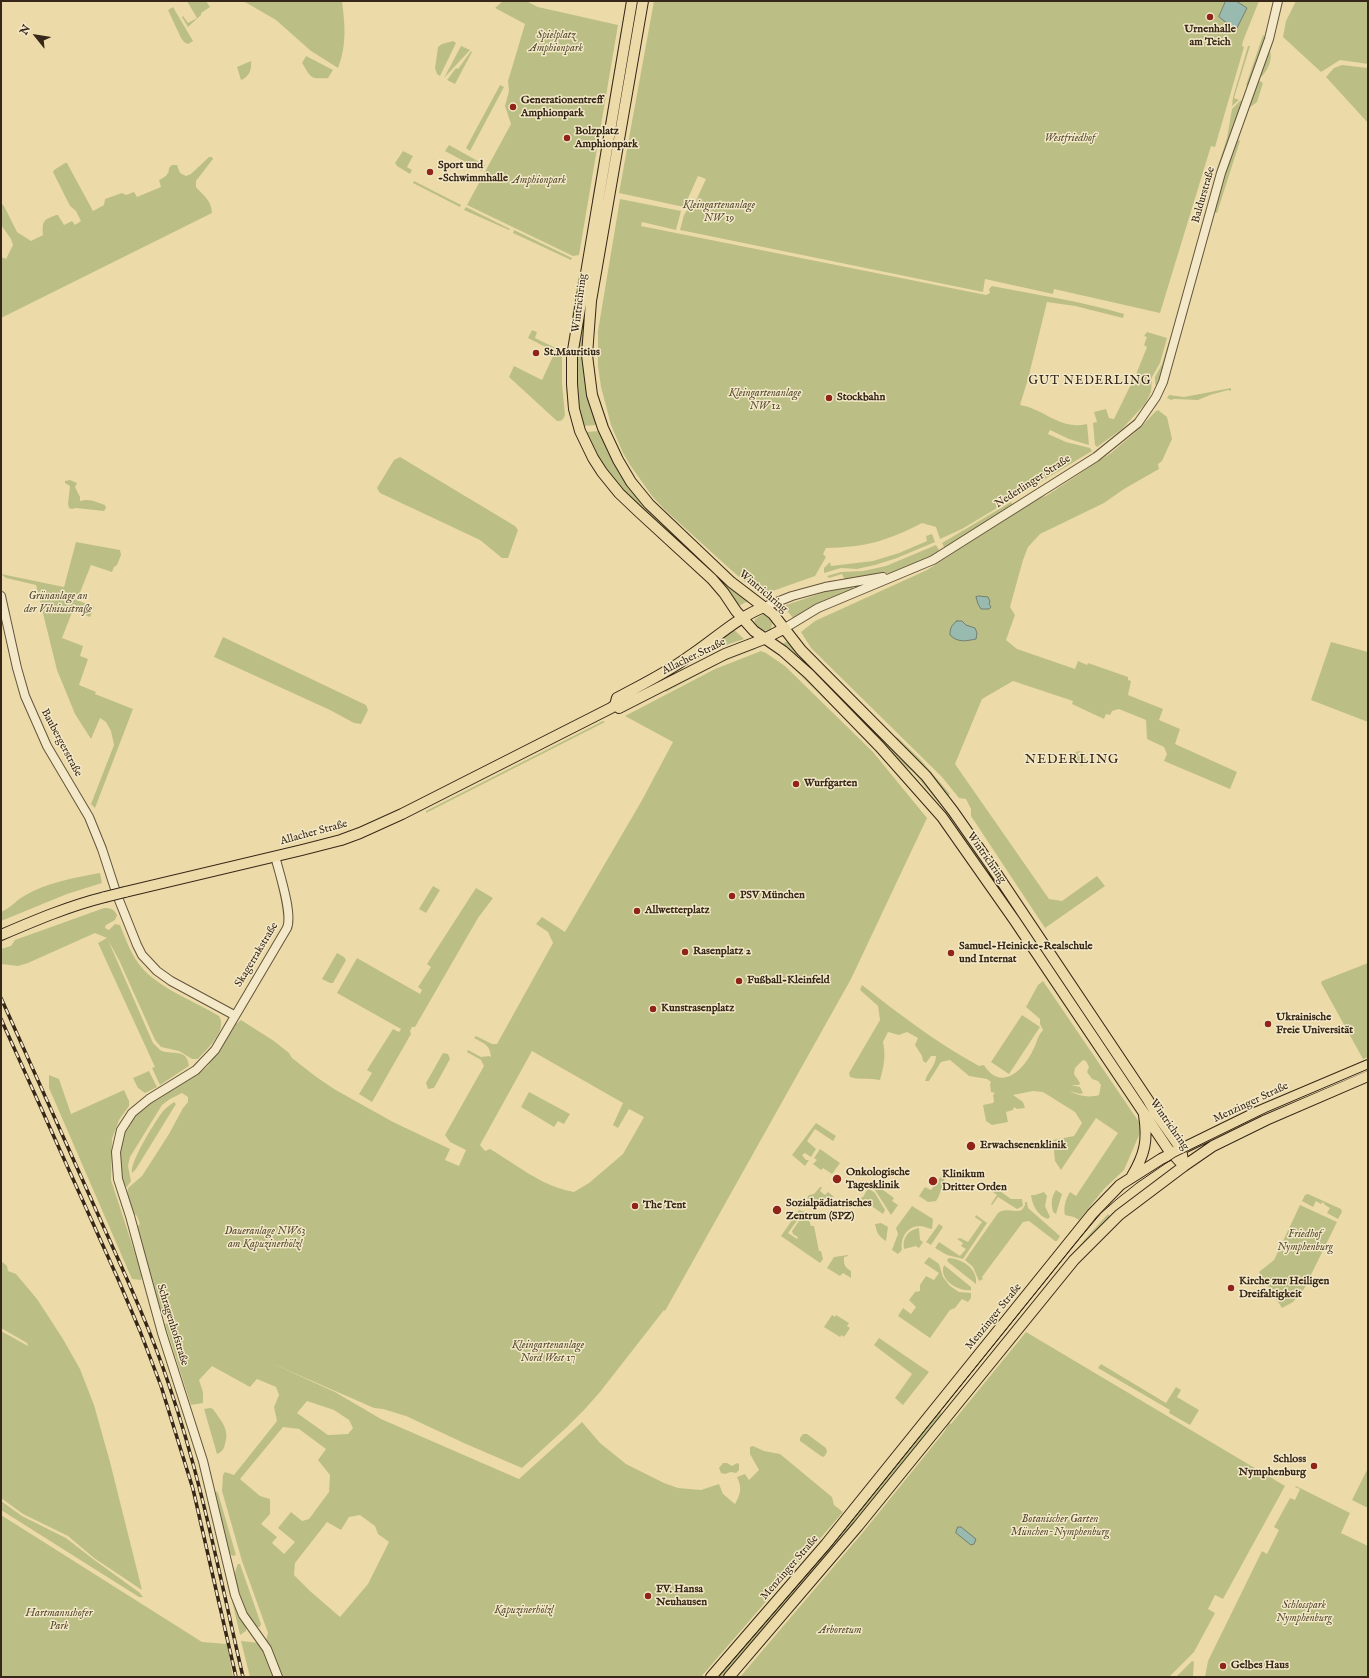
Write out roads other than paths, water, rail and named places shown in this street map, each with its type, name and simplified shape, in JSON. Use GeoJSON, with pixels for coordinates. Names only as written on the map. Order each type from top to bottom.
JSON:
{"type":"FeatureCollection","features":[{"type":"Feature","properties":{"kind":"main road","name":"Wintrichring"},"geometry":{"type":"LineString","coordinates":[[632,1],[576,333],[572,370],[574,409],[580,431],[593,458],[619,493],[712,579],[754,631],[783,651],[809,674],[880,747],[942,818],[1015,921],[1172,1154],[1184,1166]]}},
{"type":"Feature","properties":{"kind":"main road","name":"Wintrichring"},"geometry":{"type":"LineString","coordinates":[[643,1],[591,301],[587,355],[592,395],[602,428],[631,482],[649,504],[731,582],[764,607],[785,628],[801,650],[922,771],[953,811],[1181,1149],[1184,1166]]}},
{"type":"Feature","properties":{"kind":"main road","name":"Nederlinger Straße"},"geometry":{"type":"LineString","coordinates":[[742,618],[764,607]]}},
{"type":"Feature","properties":{"kind":"main road","name":"Allacher Straße"},"geometry":{"type":"LineString","coordinates":[[615,706],[617,698],[682,662],[742,618]]}},
{"type":"Feature","properties":{"kind":"main road","name":"Allacher Straße"},"geometry":{"type":"LineString","coordinates":[[1,935],[49,914],[77,904],[341,840],[374,827],[433,799],[615,706],[620,708],[725,654],[785,628]]}},
{"type":"Feature","properties":{"kind":"main road","name":"Menzinger Straße"},"geometry":{"type":"LineString","coordinates":[[711,1677],[826,1544],[1092,1214],[1110,1194],[1131,1177],[1181,1149],[1257,1112],[1368,1065]]}},
{"type":"Feature","properties":{"kind":"main road","name":"Menzinger Straße"},"geometry":{"type":"LineString","coordinates":[[729,1677],[858,1526],[1074,1260],[1119,1216],[1184,1166],[1213,1146],[1239,1132],[1368,1076]]}},
{"type":"Feature","properties":{"kind":"main road"},"geometry":{"type":"LineString","coordinates":[[1131,1177],[1141,1160],[1146,1143],[1143,1111]]}},
{"type":"Feature","properties":{"kind":"street","name":"Baldurstraße"},"geometry":{"type":"LineString","coordinates":[[1156,397],[1163,382],[1221,173],[1269,39],[1278,1]]}},
{"type":"Feature","properties":{"kind":"street","name":"Nederlinger Straße"},"geometry":{"type":"LineString","coordinates":[[785,628],[818,608],[909,571],[944,554],[1105,450],[1138,423],[1156,397]]}},
{"type":"Feature","properties":{"kind":"street","name":"Nederlinger Straße"},"geometry":{"type":"LineString","coordinates":[[764,607],[792,596],[825,587],[863,581],[909,571]]}},
{"type":"Feature","properties":{"kind":"street","name":"Baubergerstraße"},"geometry":{"type":"LineString","coordinates":[[1,596],[17,668],[25,696],[47,746],[89,817],[121,894],[137,945],[148,962],[157,971],[171,981],[234,1015]]}},
{"type":"Feature","properties":{"kind":"street","name":"Skagerrakstraße"},"geometry":{"type":"LineString","coordinates":[[234,1015],[289,922],[275,856]]}},
{"type":"Feature","properties":{"kind":"street","name":"Schragenhofstraße"},"geometry":{"type":"LineString","coordinates":[[234,1015],[226,1033],[206,1061],[187,1076],[149,1099],[132,1113],[121,1130],[117,1140],[116,1164],[118,1179],[130,1216],[162,1333],[203,1461],[236,1595],[243,1616],[267,1649],[278,1677]]}},
{"type":"Feature","properties":{"kind":"water"},"geometry":{"type":"Polygon","coordinates":[[[1226,1],[1236,1],[1247,8],[1236,30],[1219,17],[1226,1]]]}},
{"type":"Feature","properties":{"kind":"water"},"geometry":{"type":"Polygon","coordinates":[[[976,597],[988,597],[991,607],[989,609],[981,609],[976,597]]]}},
{"type":"Feature","properties":{"kind":"water"},"geometry":{"type":"Polygon","coordinates":[[[957,621],[962,621],[966,625],[975,628],[977,633],[976,639],[965,641],[953,638],[950,635],[950,631],[953,624],[957,621]]]}},
{"type":"Feature","properties":{"kind":"water"},"geometry":{"type":"Polygon","coordinates":[[[958,1527],[961,1527],[976,1539],[974,1544],[971,1545],[956,1533],[958,1527]]]}},
{"type":"Feature","properties":{"kind":"tram line"},"geometry":{"type":"LineString","coordinates":[[718,1677],[830,1548],[1101,1213],[1137,1183],[1175,1157],[1267,1112],[1368,1069]]}},
{"type":"Feature","properties":{"kind":"railway"},"geometry":{"type":"LineString","coordinates":[[1,998],[125,1275],[144,1319],[169,1385],[181,1421],[201,1493],[243,1677]]}},
{"type":"Feature","properties":{"kind":"railway"},"geometry":{"type":"LineString","coordinates":[[1,1019],[118,1279],[161,1386],[193,1489],[236,1677]]}},
{"type":"Feature","properties":{"kind":"place","name":"Urnenhalle am Teich"},"geometry":{"type":"Point","coordinates":[1210,17]}},
{"type":"Feature","properties":{"kind":"place","name":"Generationentreff Amphionpark"},"geometry":{"type":"Point","coordinates":[513,107]}},
{"type":"Feature","properties":{"kind":"place","name":"Bolzplatz Amphionpark"},"geometry":{"type":"Point","coordinates":[567,138]}},
{"type":"Feature","properties":{"kind":"place","name":"Sport und -Schwimmhalle"},"geometry":{"type":"Point","coordinates":[430,172]}},
{"type":"Feature","properties":{"kind":"place","name":"St.Mauritius"},"geometry":{"type":"Point","coordinates":[536,353]}},
{"type":"Feature","properties":{"kind":"place","name":"Stockbahn"},"geometry":{"type":"Point","coordinates":[829,398]}},
{"type":"Feature","properties":{"kind":"place","name":"Wurfgarten"},"geometry":{"type":"Point","coordinates":[796,784]}},
{"type":"Feature","properties":{"kind":"place","name":"PSV München"},"geometry":{"type":"Point","coordinates":[732,896]}},
{"type":"Feature","properties":{"kind":"place","name":"Allwetterplatz"},"geometry":{"type":"Point","coordinates":[637,911]}},
{"type":"Feature","properties":{"kind":"place","name":"Rasenplatz 2"},"geometry":{"type":"Point","coordinates":[685,952]}},
{"type":"Feature","properties":{"kind":"place","name":"Samuel-Heinicke-Realschule und Internat"},"geometry":{"type":"Point","coordinates":[951,953]}},
{"type":"Feature","properties":{"kind":"place","name":"Fußball-Kleinfeld"},"geometry":{"type":"Point","coordinates":[739,981]}},
{"type":"Feature","properties":{"kind":"place","name":"Kunstrasenplatz"},"geometry":{"type":"Point","coordinates":[653,1009]}},
{"type":"Feature","properties":{"kind":"place","name":"Ukrainische Freie Universität"},"geometry":{"type":"Point","coordinates":[1268,1024]}},
{"type":"Feature","properties":{"kind":"place","name":"Erwachsenenklinik"},"geometry":{"type":"Point","coordinates":[971,1146]}},
{"type":"Feature","properties":{"kind":"place","name":"Onkologische Tagesklinik"},"geometry":{"type":"Point","coordinates":[837,1179]}},
{"type":"Feature","properties":{"kind":"place","name":"Klinikum Dritter Orden"},"geometry":{"type":"Point","coordinates":[933,1181]}},
{"type":"Feature","properties":{"kind":"place","name":"The Tent"},"geometry":{"type":"Point","coordinates":[635,1206]}},
{"type":"Feature","properties":{"kind":"place","name":"Sozialpädiatrisches Zentrum (SPZ)"},"geometry":{"type":"Point","coordinates":[777,1210]}},
{"type":"Feature","properties":{"kind":"place","name":"Kirche zur Heiligen Dreifaltigkeit"},"geometry":{"type":"Point","coordinates":[1231,1288]}},
{"type":"Feature","properties":{"kind":"place","name":"Schloss Nymphenburg"},"geometry":{"type":"Point","coordinates":[1314,1466]}},
{"type":"Feature","properties":{"kind":"place","name":"FV. Hansa Neuhausen"},"geometry":{"type":"Point","coordinates":[648,1596]}},
{"type":"Feature","properties":{"kind":"place","name":"Gelbes Haus"},"geometry":{"type":"Point","coordinates":[1223,1666]}},
{"type":"Feature","properties":{"kind":"district","name":"GUT NEDERLING"},"geometry":{"type":"Point","coordinates":[1090,382]}},
{"type":"Feature","properties":{"kind":"district","name":"NEDERLING"},"geometry":{"type":"Point","coordinates":[1072,760]}},
{"type":"Feature","properties":{"kind":"park label","name":"Spielplatz Amphionpark"},"geometry":{"type":"Point","coordinates":[556,42]}},
{"type":"Feature","properties":{"kind":"park label","name":"Westfriedhof"},"geometry":{"type":"Point","coordinates":[1070,139]}},
{"type":"Feature","properties":{"kind":"park label","name":"Amphionpark"},"geometry":{"type":"Point","coordinates":[539,181]}},
{"type":"Feature","properties":{"kind":"park label","name":"Kleingartenanlage NW 19"},"geometry":{"type":"Point","coordinates":[719,212]}},
{"type":"Feature","properties":{"kind":"park label","name":"Kleingartenanlage NW 12"},"geometry":{"type":"Point","coordinates":[765,400]}},
{"type":"Feature","properties":{"kind":"park label","name":"Grünanlage an der Vilniusstraße"},"geometry":{"type":"Point","coordinates":[58,603]}},
{"type":"Feature","properties":{"kind":"park label","name":"Daueranlage NW63 am Kapuzinerhölzl"},"geometry":{"type":"Point","coordinates":[265,1238]}},
{"type":"Feature","properties":{"kind":"park label","name":"Friedhof Nymphenburg"},"geometry":{"type":"Point","coordinates":[1305,1241]}},
{"type":"Feature","properties":{"kind":"park label","name":"Kleingartenanlage Nord West 17"},"geometry":{"type":"Point","coordinates":[548,1352]}},
{"type":"Feature","properties":{"kind":"park label","name":"Botanischer Garten München-Nymphenburg"},"geometry":{"type":"Point","coordinates":[1060,1526]}},
{"type":"Feature","properties":{"kind":"park label","name":"Kapuzinerhölzl"},"geometry":{"type":"Point","coordinates":[524,1611]}},
{"type":"Feature","properties":{"kind":"park label","name":"Schlosspark Nymphenburg"},"geometry":{"type":"Point","coordinates":[1304,1612]}},
{"type":"Feature","properties":{"kind":"park label","name":"Hartmannshofer Park"},"geometry":{"type":"Point","coordinates":[59,1620]}},
{"type":"Feature","properties":{"kind":"park label","name":"Arboretum"},"geometry":{"type":"Point","coordinates":[840,1631]}}]}
